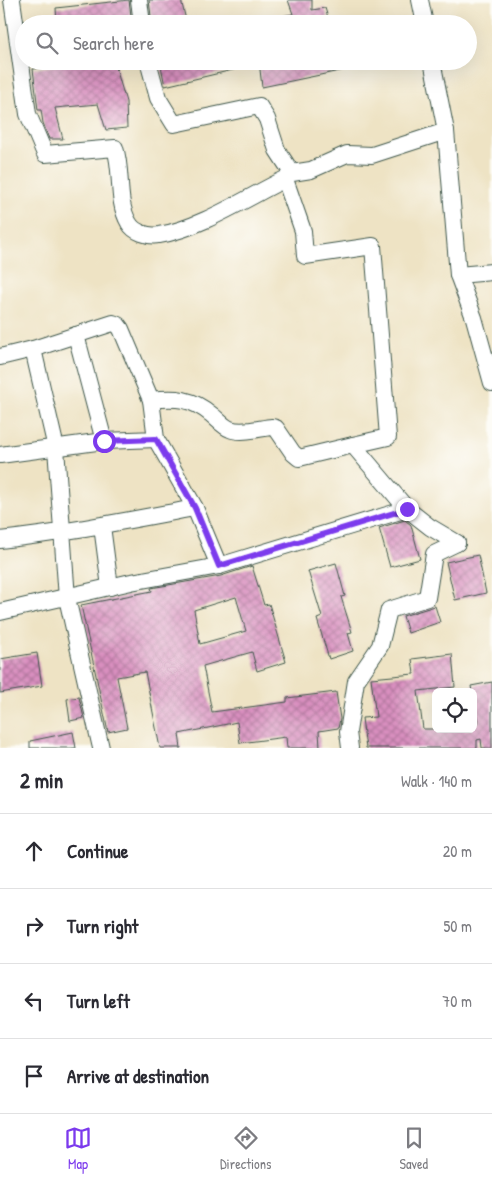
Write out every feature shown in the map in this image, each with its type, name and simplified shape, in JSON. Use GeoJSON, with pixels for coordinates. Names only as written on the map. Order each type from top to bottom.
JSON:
{"type":"FeatureCollection","features":[{"type":"Feature","properties":{"kind":"street"},"geometry":{"type":"LineString","coordinates":[[12,0],[15,21]]}},
{"type":"Feature","properties":{"kind":"street"},"geometry":{"type":"LineString","coordinates":[[139,0],[141,15]]}},
{"type":"Feature","properties":{"kind":"street"},"geometry":{"type":"LineString","coordinates":[[420,0],[423,15]]}},
{"type":"Feature","properties":{"kind":"street"},"geometry":{"type":"LineString","coordinates":[[22,70],[28,114],[45,154],[115,148],[125,216],[130,226],[142,234],[158,236],[194,225],[285,179],[303,230],[305,256],[373,246],[388,437],[299,458],[295,456],[276,428],[229,429],[201,406],[183,399],[151,400]]}},
{"type":"Feature","properties":{"kind":"street"},"geometry":{"type":"LineString","coordinates":[[150,70],[158,98],[174,124],[259,106],[267,119],[278,150],[292,173],[311,170],[347,154],[372,155],[446,131]]}},
{"type":"Feature","properties":{"kind":"street"},"geometry":{"type":"LineString","coordinates":[[434,70],[446,131],[458,275],[474,318],[492,382]]}},
{"type":"Feature","properties":{"kind":"street"},"geometry":{"type":"LineString","coordinates":[[458,275],[492,272]]}},
{"type":"Feature","properties":{"kind":"street"},"geometry":{"type":"LineString","coordinates":[[0,357],[33,349],[106,324],[113,323],[118,325],[151,400],[156,439],[195,508],[219,566]]}},
{"type":"Feature","properties":{"kind":"street"},"geometry":{"type":"LineString","coordinates":[[76,335],[104,441]]}},
{"type":"Feature","properties":{"kind":"street"},"geometry":{"type":"LineString","coordinates":[[33,349],[56,448],[66,598],[101,748]]}},
{"type":"Feature","properties":{"kind":"street"},"geometry":{"type":"LineString","coordinates":[[0,455],[104,441],[156,439]]}},
{"type":"Feature","properties":{"kind":"street"},"geometry":{"type":"LineString","coordinates":[[350,748],[348,732],[356,681],[380,646],[389,610],[427,598],[434,554],[457,542],[430,527],[407,509],[353,445]]}},
{"type":"Feature","properties":{"kind":"street"},"geometry":{"type":"LineString","coordinates":[[0,540],[102,526],[195,508]]}},
{"type":"Feature","properties":{"kind":"street"},"geometry":{"type":"LineString","coordinates":[[0,612],[110,587],[219,566],[407,509]]}},
{"type":"Feature","properties":{"kind":"street"},"geometry":{"type":"LineString","coordinates":[[102,526],[110,587]]}},
{"type":"Feature","properties":{"kind":"building"},"geometry":{"type":"Polygon","coordinates":[[[129,0],[131,15],[56,15],[56,8],[129,0]]]}},
{"type":"Feature","properties":{"kind":"building"},"geometry":{"type":"Polygon","coordinates":[[[149,0],[181,0],[185,15],[151,15],[149,0]]]}},
{"type":"Feature","properties":{"kind":"building"},"geometry":{"type":"Polygon","coordinates":[[[288,0],[312,0],[312,10],[325,8],[327,15],[287,15],[293,14],[288,0]]]}},
{"type":"Feature","properties":{"kind":"building"},"geometry":{"type":"Polygon","coordinates":[[[33,70],[117,70],[126,102],[127,128],[106,130],[98,104],[55,108],[63,139],[49,139],[43,123],[41,110],[38,110],[33,70]]]}},
{"type":"Feature","properties":{"kind":"building"},"geometry":{"type":"Polygon","coordinates":[[[162,70],[233,70],[165,86],[162,70]]]}},
{"type":"Feature","properties":{"kind":"building"},"geometry":{"type":"Polygon","coordinates":[[[260,70],[344,70],[262,87],[260,70]]]}},
{"type":"Feature","properties":{"kind":"building"},"geometry":{"type":"Polygon","coordinates":[[[405,520],[411,525],[420,559],[390,567],[379,528],[405,520]]]}},
{"type":"Feature","properties":{"kind":"building"},"geometry":{"type":"Polygon","coordinates":[[[478,555],[486,593],[455,600],[446,562],[478,555]]]}},
{"type":"Feature","properties":{"kind":"building"},"geometry":{"type":"Polygon","coordinates":[[[336,563],[345,596],[341,597],[352,632],[348,633],[353,651],[329,659],[317,619],[322,617],[308,571],[336,563]]]}},
{"type":"Feature","properties":{"kind":"building"},"geometry":{"type":"Polygon","coordinates":[[[252,566],[264,605],[269,604],[286,662],[257,671],[252,652],[203,666],[212,712],[287,702],[287,698],[336,692],[340,719],[338,728],[319,731],[320,748],[287,748],[286,737],[240,743],[237,722],[179,734],[181,748],[160,748],[145,672],[117,677],[127,728],[108,732],[81,605],[152,591],[151,588],[221,576],[252,566]],[[236,597],[194,610],[200,644],[246,631],[236,597]]]}},
{"type":"Feature","properties":{"kind":"building"},"geometry":{"type":"Polygon","coordinates":[[[435,606],[440,622],[408,633],[403,616],[435,606]]]}},
{"type":"Feature","properties":{"kind":"building"},"geometry":{"type":"Polygon","coordinates":[[[37,653],[42,686],[0,693],[0,659],[37,653]]]}},
{"type":"Feature","properties":{"kind":"building"},"geometry":{"type":"Polygon","coordinates":[[[452,654],[455,687],[418,691],[423,729],[432,729],[432,733],[477,733],[477,688],[471,688],[471,686],[492,682],[492,748],[482,748],[481,739],[477,740],[477,748],[366,748],[362,718],[376,717],[371,678],[414,674],[412,659],[452,654]]]}},
{"type":"Feature","properties":{"kind":"building"},"geometry":{"type":"Polygon","coordinates":[[[79,697],[84,718],[70,721],[67,699],[79,697]]]}},
{"type":"Feature","properties":{"kind":"building"},"geometry":{"type":"Polygon","coordinates":[[[73,732],[76,748],[30,748],[30,741],[73,732]]]}},
{"type":"Feature","properties":{"kind":"route"},"geometry":{"type":"LineString","coordinates":[[104,441],[156,439],[195,508],[219,566],[407,509]]}}]}
